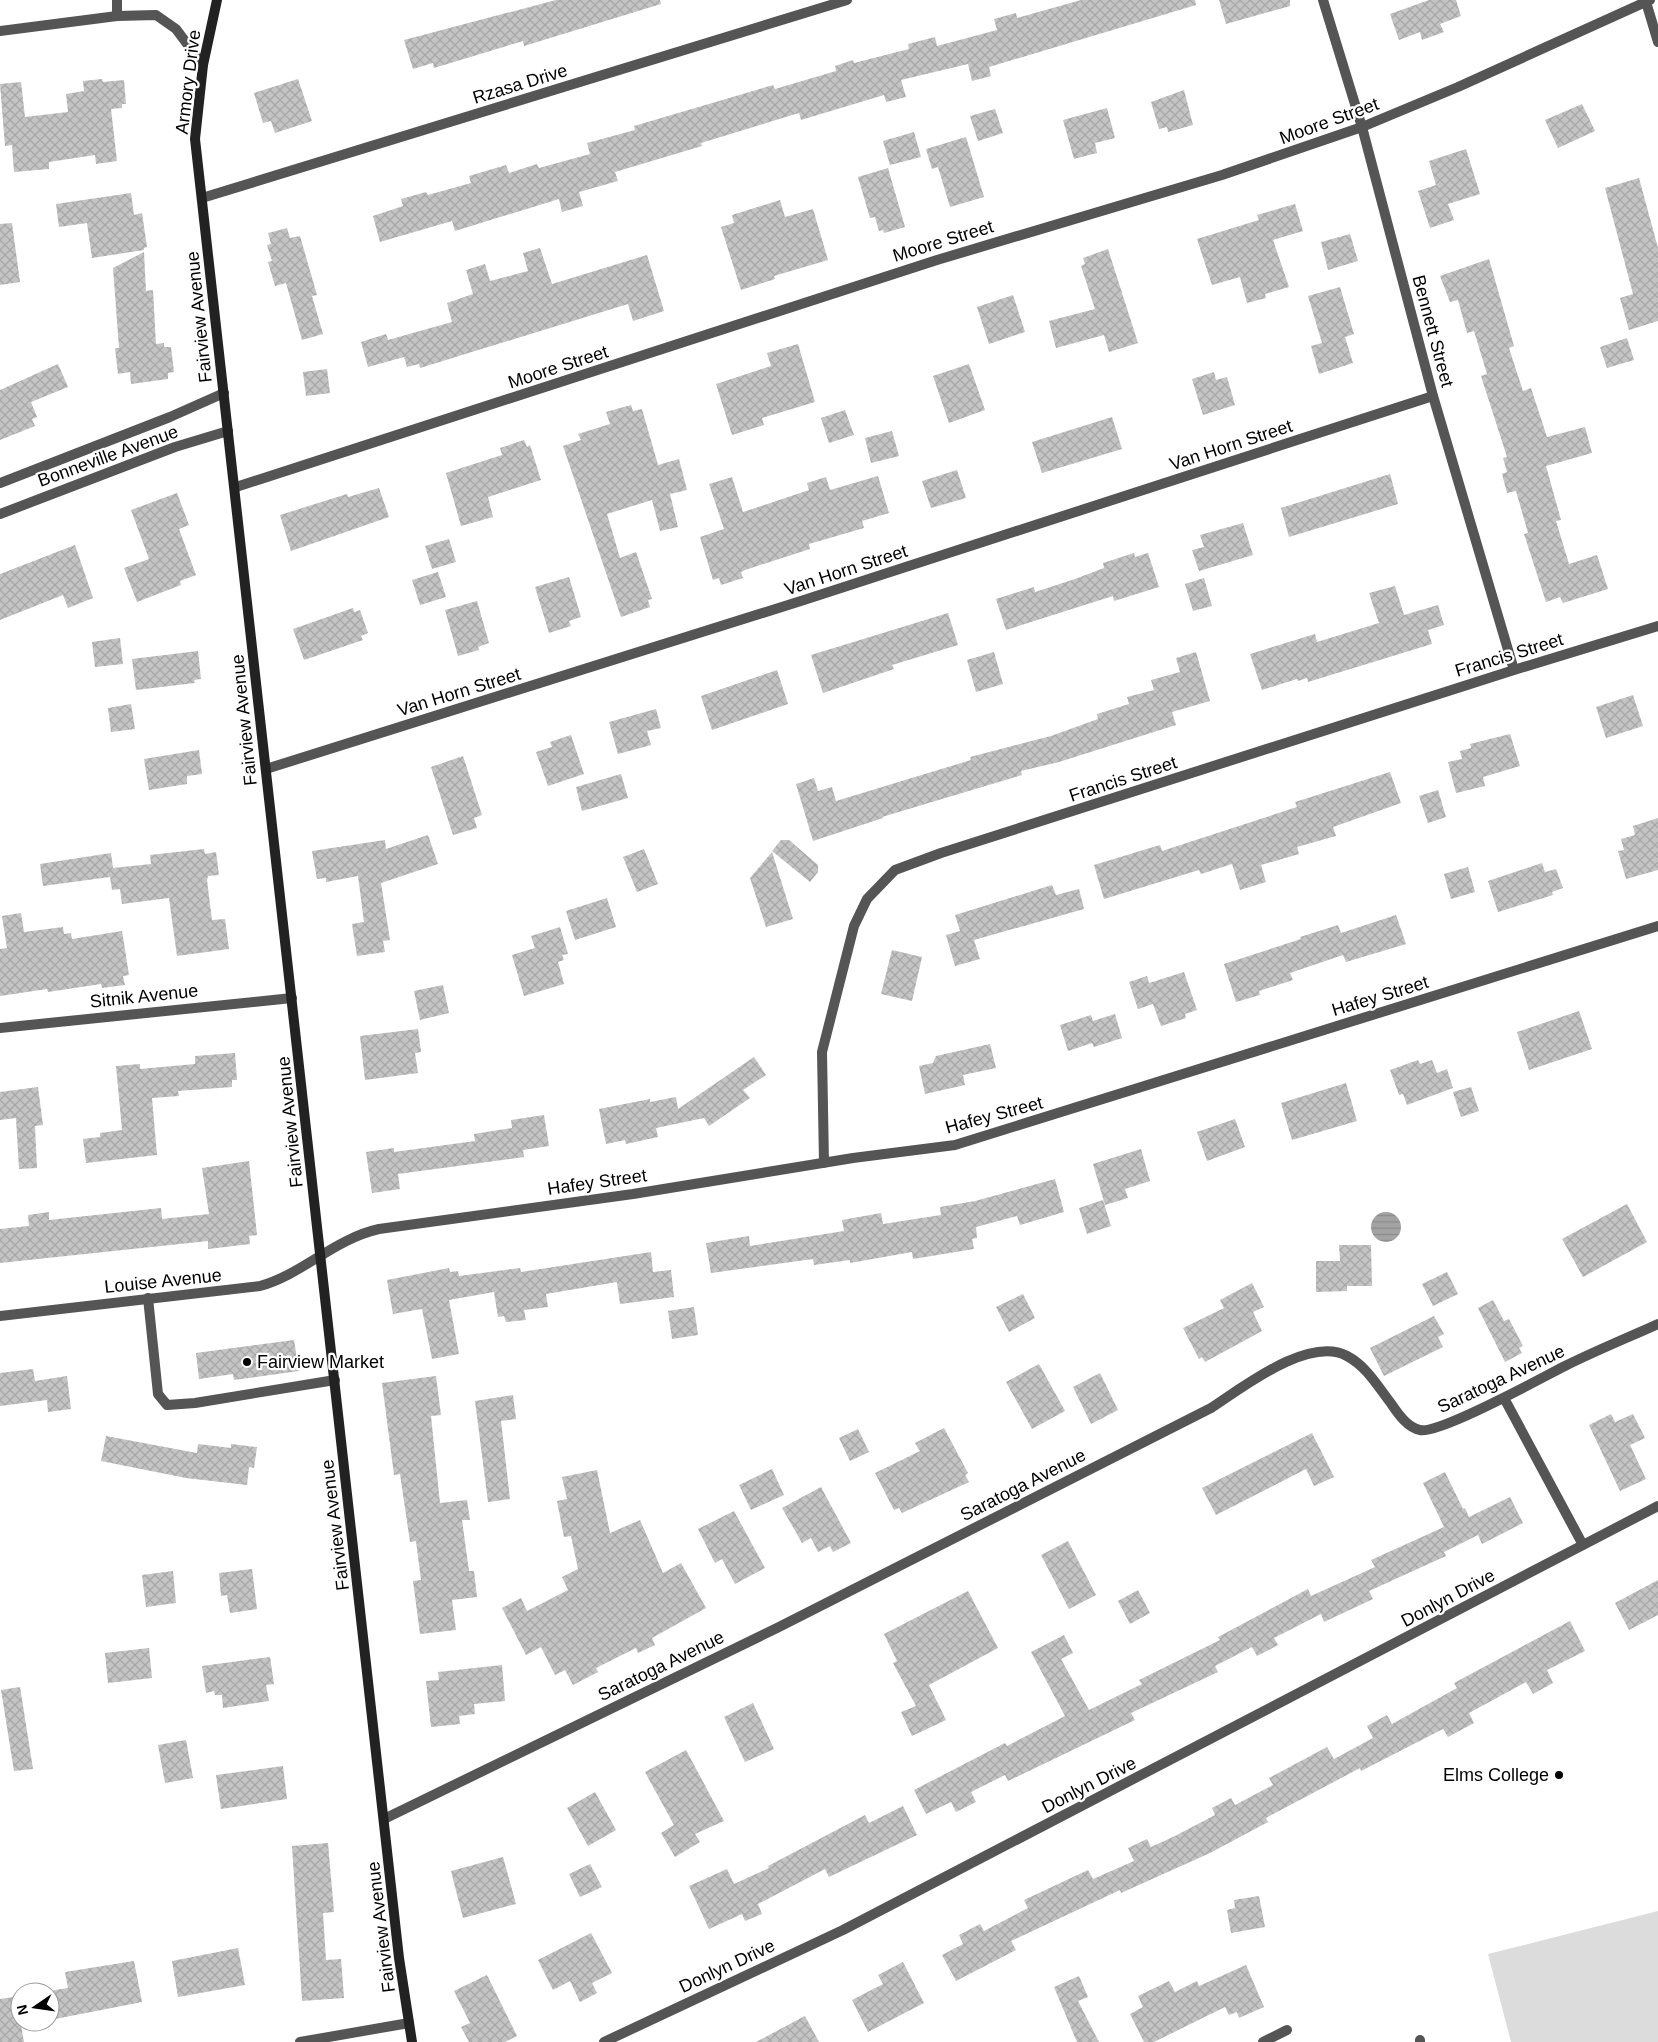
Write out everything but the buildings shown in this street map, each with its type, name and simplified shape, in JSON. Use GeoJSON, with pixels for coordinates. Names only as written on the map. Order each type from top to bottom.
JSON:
{"type":"FeatureCollection","features":[{"type":"Feature","properties":{"kind":"main road","name":"Armory Drive"},"geometry":{"type":"LineString","coordinates":[[202,198],[195,138],[203,65],[217,0]]}},
{"type":"Feature","properties":{"kind":"main road","name":"Fairview Avenue"},"geometry":{"type":"LineString","coordinates":[[202,198],[236,487],[399,1958],[412,2042]]}},
{"type":"Feature","properties":{"kind":"street"},"geometry":{"type":"LineString","coordinates":[[117,0],[117,16]]}},
{"type":"Feature","properties":{"kind":"street","name":"Rzasa Drive"},"geometry":{"type":"LineString","coordinates":[[202,198],[847,0]]}},
{"type":"Feature","properties":{"kind":"street","name":"Bennett Street"},"geometry":{"type":"LineString","coordinates":[[1323,0],[1362,128],[1433,396],[1514,670]]}},
{"type":"Feature","properties":{"kind":"street"},"geometry":{"type":"LineString","coordinates":[[1648,1],[1658,42]]}},
{"type":"Feature","properties":{"kind":"street","name":"Moore Street"},"geometry":{"type":"LineString","coordinates":[[236,487],[937,260],[1222,176],[1362,128],[1648,1]]}},
{"type":"Feature","properties":{"kind":"street"},"geometry":{"type":"LineString","coordinates":[[0,31],[117,16],[156,16],[176,29],[203,65]]}},
{"type":"Feature","properties":{"kind":"street","name":"Bonneville Avenue"},"geometry":{"type":"LineString","coordinates":[[0,483],[170,417],[224,393]]}},
{"type":"Feature","properties":{"kind":"street","name":"Van Horn Street"},"geometry":{"type":"LineString","coordinates":[[266,769],[795,603],[1433,396]]}},
{"type":"Feature","properties":{"kind":"street","name":"Bonneville Avenue"},"geometry":{"type":"LineString","coordinates":[[0,514],[175,448],[228,431]]}},
{"type":"Feature","properties":{"kind":"street","name":"Francis Street"},"geometry":{"type":"LineString","coordinates":[[824,1163],[822,1052],[854,926],[867,899],[895,870],[941,853],[1514,670],[1658,626]]}},
{"type":"Feature","properties":{"kind":"street","name":"Hafey Street"},"geometry":{"type":"LineString","coordinates":[[320,1254],[362,1232],[379,1229],[633,1194],[824,1163],[954,1145],[1658,926]]}},
{"type":"Feature","properties":{"kind":"street","name":"Sitnik Avenue"},"geometry":{"type":"LineString","coordinates":[[0,1028],[292,998]]}},
{"type":"Feature","properties":{"kind":"street","name":"Louise Avenue"},"geometry":{"type":"LineString","coordinates":[[0,1316],[260,1286],[280,1280],[320,1254]]}},
{"type":"Feature","properties":{"kind":"street"},"geometry":{"type":"LineString","coordinates":[[148,1298],[158,1394],[167,1405],[195,1403],[335,1380]]}},
{"type":"Feature","properties":{"kind":"street","name":"Saratoga Avenue"},"geometry":{"type":"LineString","coordinates":[[384,1818],[777,1628],[1211,1408],[1271,1368],[1304,1356],[1325,1351],[1336,1351],[1353,1359],[1370,1376],[1408,1424],[1420,1430],[1439,1426],[1504,1398],[1565,1366],[1658,1324]]}},
{"type":"Feature","properties":{"kind":"street"},"geometry":{"type":"LineString","coordinates":[[1504,1398],[1583,1545]]}},
{"type":"Feature","properties":{"kind":"street","name":"Donlyn Drive"},"geometry":{"type":"LineString","coordinates":[[604,2042],[843,1930],[1658,1506]]}},
{"type":"Feature","properties":{"kind":"street"},"geometry":{"type":"LineString","coordinates":[[300,2042],[409,2023]]}},
{"type":"Feature","properties":{"kind":"street"},"geometry":{"type":"LineString","coordinates":[[1264,2042],[1287,2030]]}},
{"type":"Feature","properties":{"kind":"shaded area"},"geometry":{"type":"Polygon","coordinates":[[[1386,1212],[1397,1216],[1401,1227],[1397,1238],[1386,1242],[1375,1238],[1371,1227],[1375,1216],[1386,1212]]]}},
{"type":"Feature","properties":{"kind":"shaded area"},"geometry":{"type":"Polygon","coordinates":[[[1658,1911],[1658,2042],[1511,2042],[1488,1954],[1658,1911]]]}},
{"type":"Feature","properties":{"kind":"place","name":"Fairview Market"},"geometry":{"type":"Point","coordinates":[247,1362]}},
{"type":"Feature","properties":{"kind":"place","name":"Elms College"},"geometry":{"type":"Point","coordinates":[1559,1775]}}]}
